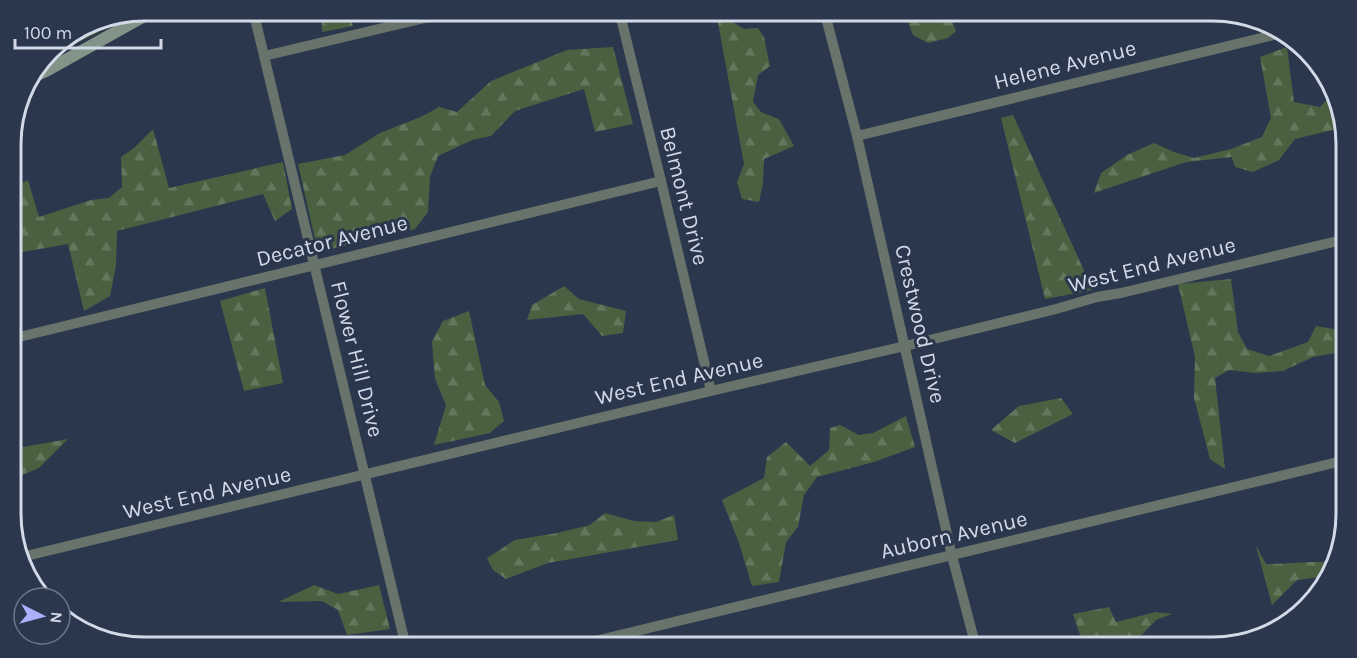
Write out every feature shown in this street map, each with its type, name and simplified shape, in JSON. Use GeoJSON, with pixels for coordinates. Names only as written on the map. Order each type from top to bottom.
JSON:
{"type":"FeatureCollection","features":[{"type":"Feature","properties":{"kind":"street","name":"Flower Hill Drive"},"geometry":{"type":"LineString","coordinates":[[256,21],[404,637]]}},
{"type":"Feature","properties":{"kind":"street"},"geometry":{"type":"LineString","coordinates":[[264,56],[412,21]]}},
{"type":"Feature","properties":{"kind":"street","name":"Belmont Drive"},"geometry":{"type":"LineString","coordinates":[[622,21],[711,391]]}},
{"type":"Feature","properties":{"kind":"street","name":"Crestwood Drive"},"geometry":{"type":"LineString","coordinates":[[827,21],[857,136],[952,556],[973,637]]}},
{"type":"Feature","properties":{"kind":"street"},"geometry":{"type":"LineString","coordinates":[[46,71],[134,22]]}},
{"type":"Feature","properties":{"kind":"street","name":"Helene Avenue"},"geometry":{"type":"LineString","coordinates":[[857,136],[1270,36]]}},
{"type":"Feature","properties":{"kind":"street","name":"Decator Avenue"},"geometry":{"type":"LineString","coordinates":[[21,337],[661,181]]}},
{"type":"Feature","properties":{"kind":"street","name":"West End Avenue"},"geometry":{"type":"LineString","coordinates":[[28,556],[1336,241]]}},
{"type":"Feature","properties":{"kind":"street","name":"Auborn Avenue"},"geometry":{"type":"LineString","coordinates":[[612,637],[1336,462]]}},
{"type":"Feature","properties":{"kind":"green space"},"geometry":{"type":"Polygon","coordinates":[[[321,21],[352,21],[353,26],[322,32],[321,21]]]}},
{"type":"Feature","properties":{"kind":"green space"},"geometry":{"type":"Polygon","coordinates":[[[718,21],[731,21],[744,29],[758,28],[764,37],[770,66],[758,75],[753,102],[761,112],[779,119],[794,146],[764,159],[759,202],[742,199],[737,182],[744,164],[718,21]]]}},
{"type":"Feature","properties":{"kind":"green space"},"geometry":{"type":"Polygon","coordinates":[[[908,21],[952,21],[956,31],[948,38],[928,43],[913,35],[908,21]]]}},
{"type":"Feature","properties":{"kind":"green space"},"geometry":{"type":"Polygon","coordinates":[[[107,27],[97,33],[67,48],[107,27]]]}},
{"type":"Feature","properties":{"kind":"green space"},"geometry":{"type":"Polygon","coordinates":[[[613,47],[633,124],[595,132],[584,89],[515,111],[491,136],[472,140],[438,156],[430,177],[428,212],[415,229],[318,252],[298,164],[345,155],[380,133],[439,107],[457,112],[491,81],[567,50],[613,47]]]}},
{"type":"Feature","properties":{"kind":"green space"},"geometry":{"type":"Polygon","coordinates":[[[1287,47],[1294,102],[1320,107],[1328,99],[1335,129],[1295,139],[1279,160],[1253,172],[1235,167],[1232,157],[1186,162],[1094,193],[1101,173],[1127,155],[1154,143],[1194,158],[1231,149],[1262,137],[1271,118],[1260,57],[1287,47]]]}},
{"type":"Feature","properties":{"kind":"green space"},"geometry":{"type":"Polygon","coordinates":[[[1013,115],[1093,290],[1045,299],[1001,118],[1013,115]]]}},
{"type":"Feature","properties":{"kind":"green space"},"geometry":{"type":"Polygon","coordinates":[[[153,129],[169,188],[283,162],[292,209],[275,221],[263,194],[117,231],[116,265],[110,296],[84,311],[68,244],[21,252],[21,184],[28,180],[39,217],[91,200],[109,198],[122,187],[121,157],[153,129]]]}},
{"type":"Feature","properties":{"kind":"green space"},"geometry":{"type":"Polygon","coordinates":[[[1231,279],[1238,332],[1247,349],[1269,356],[1308,342],[1316,326],[1336,329],[1336,353],[1313,357],[1283,371],[1256,373],[1229,370],[1215,378],[1225,469],[1210,459],[1194,398],[1195,357],[1178,284],[1231,279]]]}},
{"type":"Feature","properties":{"kind":"green space"},"geometry":{"type":"Polygon","coordinates":[[[564,286],[579,299],[626,311],[623,333],[602,336],[583,314],[527,320],[532,305],[564,286]]]}},
{"type":"Feature","properties":{"kind":"green space"},"geometry":{"type":"Polygon","coordinates":[[[265,288],[283,383],[244,391],[220,301],[265,288]]]}},
{"type":"Feature","properties":{"kind":"green space"},"geometry":{"type":"Polygon","coordinates":[[[469,311],[485,385],[499,402],[504,421],[490,433],[434,445],[446,405],[435,379],[432,342],[443,321],[469,311]]]}},
{"type":"Feature","properties":{"kind":"green space"},"geometry":{"type":"Polygon","coordinates":[[[1061,398],[1073,414],[1015,443],[991,430],[1019,406],[1061,398]]]}},
{"type":"Feature","properties":{"kind":"green space"},"geometry":{"type":"Polygon","coordinates":[[[906,416],[915,447],[874,462],[817,477],[804,495],[798,527],[786,542],[779,582],[752,586],[739,543],[722,500],[764,478],[767,457],[786,442],[810,466],[829,450],[830,428],[840,425],[859,435],[873,433],[906,416]]]}},
{"type":"Feature","properties":{"kind":"green space"},"geometry":{"type":"Polygon","coordinates":[[[68,439],[39,468],[21,475],[21,447],[68,439]]]}},
{"type":"Feature","properties":{"kind":"green space"},"geometry":{"type":"Polygon","coordinates":[[[605,513],[634,521],[656,522],[674,515],[678,540],[548,563],[506,579],[493,570],[487,558],[515,540],[590,525],[605,513]]]}},
{"type":"Feature","properties":{"kind":"green space"},"geometry":{"type":"Polygon","coordinates":[[[1256,546],[1266,564],[1325,562],[1318,578],[1297,580],[1272,605],[1256,546]]]}},
{"type":"Feature","properties":{"kind":"green space"},"geometry":{"type":"Polygon","coordinates":[[[314,585],[338,594],[379,585],[390,629],[347,635],[338,610],[322,601],[278,602],[314,585]]]}},
{"type":"Feature","properties":{"kind":"green space"},"geometry":{"type":"Polygon","coordinates":[[[1109,607],[1116,622],[1156,612],[1172,614],[1156,620],[1140,637],[1081,637],[1073,614],[1109,607]]]}}]}
